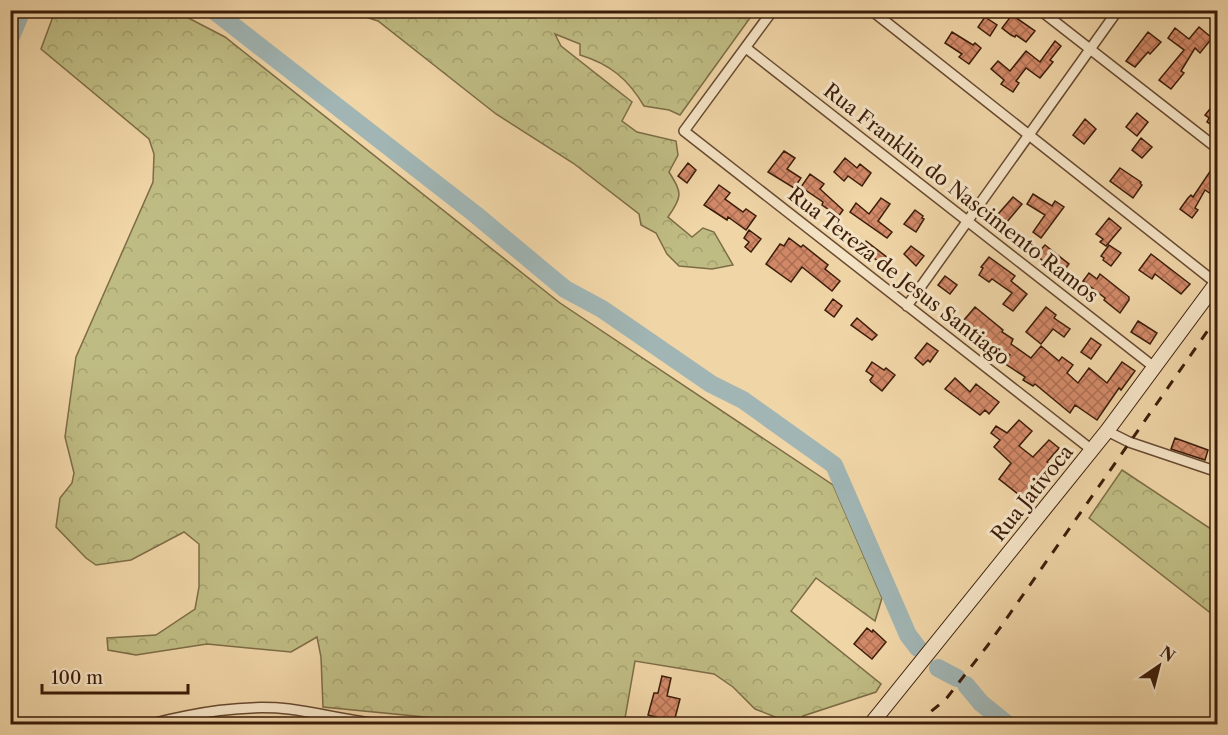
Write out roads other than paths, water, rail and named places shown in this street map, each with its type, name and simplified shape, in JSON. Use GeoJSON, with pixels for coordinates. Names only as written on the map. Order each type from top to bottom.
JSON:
{"type":"FeatureCollection","features":[{"type":"Feature","properties":{"kind":"street"},"geometry":{"type":"LineString","coordinates":[[746,48],[773,10]]}},
{"type":"Feature","properties":{"kind":"street"},"geometry":{"type":"LineString","coordinates":[[871,10],[1217,282]]}},
{"type":"Feature","properties":{"kind":"street"},"geometry":{"type":"LineString","coordinates":[[1040,10],[1218,149]]}},
{"type":"Feature","properties":{"kind":"street"},"geometry":{"type":"LineString","coordinates":[[907,306],[1118,10]]}},
{"type":"Feature","properties":{"kind":"street"},"geometry":{"type":"LineString","coordinates":[[1208,10],[1218,18]]}},
{"type":"Feature","properties":{"kind":"street","name":"Rua Tereza de Jesus Santiago"},"geometry":{"type":"LineString","coordinates":[[746,48],[684,131],[1092,450]]}},
{"type":"Feature","properties":{"kind":"street","name":"Rua Franklin do Nascimento Ramos"},"geometry":{"type":"LineString","coordinates":[[746,48],[1154,367]]}},
{"type":"Feature","properties":{"kind":"street","name":"Rua Jativoca"},"geometry":{"type":"LineString","coordinates":[[871,724],[1107,431],[1217,282]]}},
{"type":"Feature","properties":{"kind":"street"},"geometry":{"type":"LineString","coordinates":[[1107,431],[1130,442],[1218,472]]}},
{"type":"Feature","properties":{"kind":"street"},"geometry":{"type":"LineString","coordinates":[[151,724],[210,712],[267,708],[380,724]]}},
{"type":"Feature","properties":{"kind":"waterway"},"geometry":{"type":"LineString","coordinates":[[10,39],[22,10]]}},
{"type":"Feature","properties":{"kind":"waterway"},"geometry":{"type":"LineString","coordinates":[[213,10],[475,214],[565,289],[602,309],[711,384],[743,400],[834,465],[908,635],[918,648]]}},
{"type":"Feature","properties":{"kind":"waterway"},"geometry":{"type":"LineString","coordinates":[[938,668],[957,678]]}},
{"type":"Feature","properties":{"kind":"waterway"},"geometry":{"type":"LineString","coordinates":[[966,685],[981,703],[1007,724]]}},
{"type":"Feature","properties":{"kind":"railway"},"geometry":{"type":"LineString","coordinates":[[916,724],[946,699],[988,645],[1218,316]]}}]}
